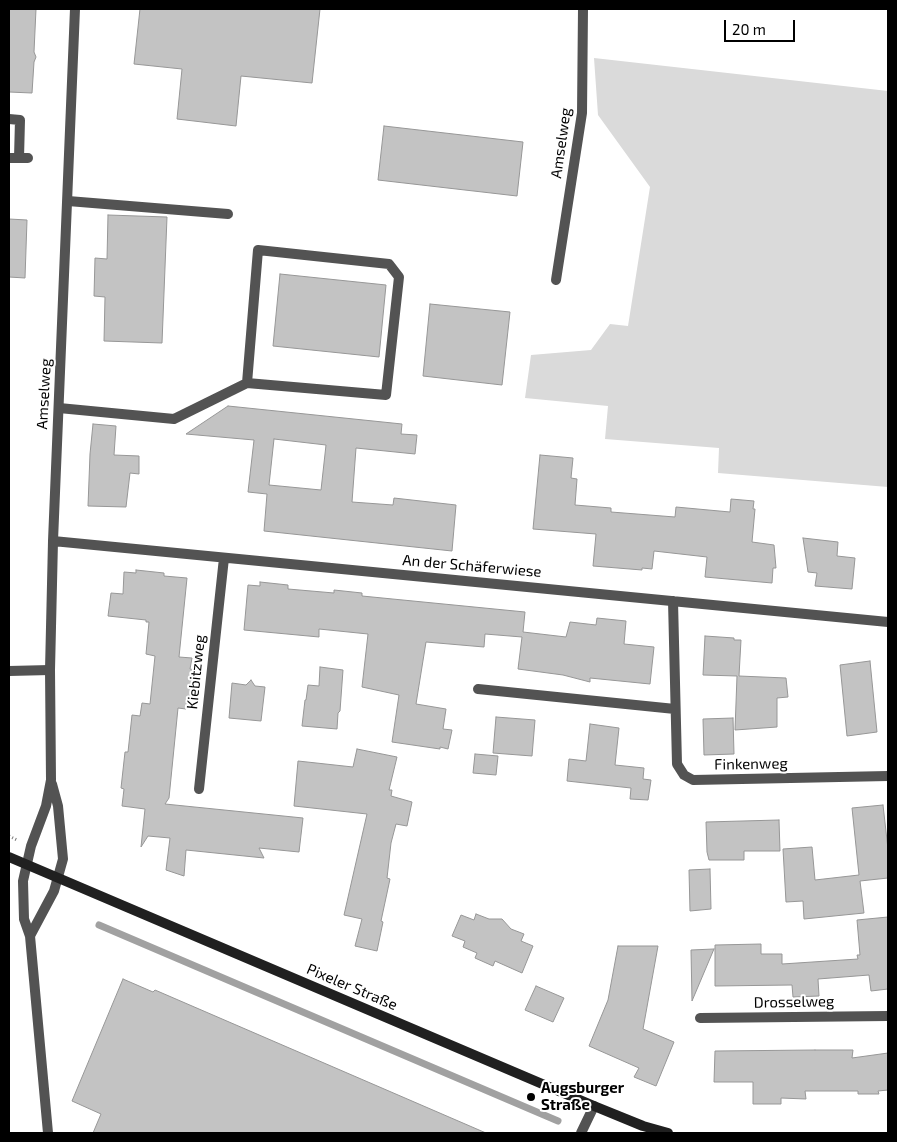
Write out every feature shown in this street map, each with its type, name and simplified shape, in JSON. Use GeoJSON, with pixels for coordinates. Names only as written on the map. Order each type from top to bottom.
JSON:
{"type":"FeatureCollection","features":[{"type":"Feature","properties":{"kind":"main road","name":"Pixeler Straße"},"geometry":{"type":"LineString","coordinates":[[9,857],[594,1106],[643,1126],[668,1133]]}},
{"type":"Feature","properties":{"kind":"street","name":"Amselweg"},"geometry":{"type":"LineString","coordinates":[[48,1133],[30,936],[24,919],[22,881],[31,846],[46,806],[51,780],[50,670],[53,541],[75,9]]}},
{"type":"Feature","properties":{"kind":"street","name":"Amselweg"},"geometry":{"type":"LineString","coordinates":[[556,280],[582,113],[583,9]]}},
{"type":"Feature","properties":{"kind":"street"},"geometry":{"type":"LineString","coordinates":[[9,119],[20,120],[19,158]]}},
{"type":"Feature","properties":{"kind":"street"},"geometry":{"type":"LineString","coordinates":[[68,201],[228,214]]}},
{"type":"Feature","properties":{"kind":"street"},"geometry":{"type":"LineString","coordinates":[[59,408],[174,419],[247,383],[386,395],[399,277],[390,264],[258,250],[247,383]]}},
{"type":"Feature","properties":{"kind":"street","name":"An der Schäferwiese"},"geometry":{"type":"LineString","coordinates":[[53,541],[888,622]]}},
{"type":"Feature","properties":{"kind":"street","name":"Kiebitzweg"},"geometry":{"type":"LineString","coordinates":[[199,789],[224,558]]}},
{"type":"Feature","properties":{"kind":"street","name":"Finkenweg"},"geometry":{"type":"LineString","coordinates":[[673,600],[677,764],[684,775],[694,780],[888,776]]}},
{"type":"Feature","properties":{"kind":"street"},"geometry":{"type":"LineString","coordinates":[[9,671],[50,670]]}},
{"type":"Feature","properties":{"kind":"street"},"geometry":{"type":"LineString","coordinates":[[478,689],[675,709]]}},
{"type":"Feature","properties":{"kind":"street","name":"Amselweg"},"geometry":{"type":"LineString","coordinates":[[30,936],[54,891],[63,859],[58,806],[51,780]]}},
{"type":"Feature","properties":{"kind":"street","name":"Drosselweg"},"geometry":{"type":"LineString","coordinates":[[700,1018],[888,1016]]}},
{"type":"Feature","properties":{"kind":"street"},"geometry":{"type":"LineString","coordinates":[[581,1133],[594,1106]]}},
{"type":"Feature","properties":{"kind":"shaded area"},"geometry":{"type":"Polygon","coordinates":[[[594,58],[888,91],[888,487],[718,473],[719,448],[605,439],[608,406],[525,398],[531,355],[591,350],[610,324],[628,326],[650,187],[598,115],[594,58]]]}},
{"type":"Feature","properties":{"kind":"building"},"geometry":{"type":"Polygon","coordinates":[[[9,9],[36,9],[34,52],[36,57],[32,93],[9,92],[9,9]]]}},
{"type":"Feature","properties":{"kind":"building"},"geometry":{"type":"Polygon","coordinates":[[[140,9],[320,9],[312,83],[241,76],[236,126],[177,119],[182,69],[134,64],[140,9]]]}},
{"type":"Feature","properties":{"kind":"building"},"geometry":{"type":"Polygon","coordinates":[[[384,126],[523,142],[517,196],[378,180],[384,126]]]}},
{"type":"Feature","properties":{"kind":"building"},"geometry":{"type":"Polygon","coordinates":[[[108,215],[167,217],[162,343],[104,341],[105,297],[94,296],[95,258],[107,259],[108,215]]]}},
{"type":"Feature","properties":{"kind":"building"},"geometry":{"type":"Polygon","coordinates":[[[9,219],[27,220],[25,278],[9,277],[9,219]]]}},
{"type":"Feature","properties":{"kind":"building"},"geometry":{"type":"Polygon","coordinates":[[[280,274],[386,285],[379,357],[273,346],[280,274]]]}},
{"type":"Feature","properties":{"kind":"building"},"geometry":{"type":"Polygon","coordinates":[[[430,304],[510,312],[502,385],[423,376],[430,304]]]}},
{"type":"Feature","properties":{"kind":"building"},"geometry":{"type":"Polygon","coordinates":[[[228,406],[402,424],[401,434],[417,435],[415,454],[356,448],[352,502],[393,505],[394,498],[456,505],[452,551],[264,531],[267,494],[248,492],[254,440],[186,434],[228,406]],[[274,439],[269,485],[321,490],[326,445],[274,439]]]}},
{"type":"Feature","properties":{"kind":"building"},"geometry":{"type":"Polygon","coordinates":[[[93,424],[116,426],[114,455],[139,456],[139,474],[130,473],[126,507],[88,506],[93,424]]]}},
{"type":"Feature","properties":{"kind":"building"},"geometry":{"type":"Polygon","coordinates":[[[540,455],[573,458],[571,478],[577,479],[575,505],[611,508],[611,512],[675,517],[676,507],[730,512],[731,499],[754,501],[752,542],[774,545],[776,568],[773,568],[772,583],[705,577],[707,557],[654,551],[652,569],[642,568],[642,570],[593,566],[596,534],[533,529],[540,455]]]}},
{"type":"Feature","properties":{"kind":"building"},"geometry":{"type":"Polygon","coordinates":[[[803,538],[838,542],[837,556],[855,558],[852,589],[815,586],[817,573],[808,572],[803,538]]]}},
{"type":"Feature","properties":{"kind":"building"},"geometry":{"type":"Polygon","coordinates":[[[136,570],[164,573],[164,576],[187,578],[179,657],[192,658],[190,669],[195,670],[192,698],[188,698],[186,709],[178,708],[169,798],[165,804],[303,818],[299,852],[259,848],[264,858],[186,850],[184,876],[166,870],[170,838],[148,836],[141,847],[145,809],[122,806],[124,789],[121,788],[125,752],[128,752],[132,715],[140,716],[142,703],[150,704],[155,656],[146,654],[149,622],[146,622],[146,620],[108,616],[111,593],[123,594],[124,572],[136,573],[136,570]]]}},
{"type":"Feature","properties":{"kind":"building"},"geometry":{"type":"Polygon","coordinates":[[[260,582],[288,585],[288,589],[334,593],[334,590],[362,593],[362,596],[525,612],[523,632],[566,637],[570,622],[596,625],[597,618],[626,621],[624,644],[654,647],[650,684],[590,678],[590,682],[563,675],[518,669],[522,637],[485,634],[484,647],[426,642],[416,704],[446,709],[443,729],[452,730],[448,749],[392,742],[399,695],[362,687],[368,634],[319,629],[319,637],[244,630],[248,585],[260,586],[260,582]]]}},
{"type":"Feature","properties":{"kind":"building"},"geometry":{"type":"Polygon","coordinates":[[[705,636],[741,640],[739,676],[786,678],[788,697],[777,698],[777,727],[735,730],[737,676],[703,675],[705,636]]]}},
{"type":"Feature","properties":{"kind":"building"},"geometry":{"type":"Polygon","coordinates":[[[870,661],[877,732],[847,736],[840,665],[870,661]]]}},
{"type":"Feature","properties":{"kind":"building"},"geometry":{"type":"Polygon","coordinates":[[[320,667],[343,670],[337,729],[302,726],[308,685],[319,686],[320,667]]]}},
{"type":"Feature","properties":{"kind":"building"},"geometry":{"type":"Polygon","coordinates":[[[251,680],[255,686],[265,687],[261,721],[229,718],[232,683],[246,685],[251,680]]]}},
{"type":"Feature","properties":{"kind":"building"},"geometry":{"type":"Polygon","coordinates":[[[496,717],[535,720],[532,756],[493,753],[496,717]]]}},
{"type":"Feature","properties":{"kind":"building"},"geometry":{"type":"Polygon","coordinates":[[[733,718],[734,754],[704,755],[703,719],[733,718]]]}},
{"type":"Feature","properties":{"kind":"building"},"geometry":{"type":"Polygon","coordinates":[[[590,724],[619,728],[615,765],[644,768],[643,779],[651,780],[648,800],[630,799],[631,788],[567,781],[569,759],[586,761],[590,724]]]}},
{"type":"Feature","properties":{"kind":"building"},"geometry":{"type":"Polygon","coordinates":[[[357,749],[397,757],[389,790],[392,790],[391,796],[412,802],[407,826],[396,824],[391,843],[387,878],[390,879],[377,951],[355,946],[362,919],[344,915],[367,814],[294,806],[298,761],[353,767],[357,749]]]}},
{"type":"Feature","properties":{"kind":"building"},"geometry":{"type":"Polygon","coordinates":[[[475,754],[498,756],[496,775],[473,773],[475,754]]]}},
{"type":"Feature","properties":{"kind":"building"},"geometry":{"type":"Polygon","coordinates":[[[883,805],[888,849],[888,878],[860,881],[864,913],[804,919],[803,901],[786,902],[783,849],[812,847],[815,880],[859,875],[852,808],[883,805]]]}},
{"type":"Feature","properties":{"kind":"building"},"geometry":{"type":"Polygon","coordinates":[[[779,820],[780,851],[744,851],[744,860],[709,860],[706,822],[779,820]]]}},
{"type":"Feature","properties":{"kind":"building"},"geometry":{"type":"Polygon","coordinates":[[[710,869],[711,909],[690,911],[689,870],[710,869]]]}},
{"type":"Feature","properties":{"kind":"building"},"geometry":{"type":"Polygon","coordinates":[[[476,914],[489,919],[502,919],[511,929],[524,934],[521,941],[533,946],[522,973],[495,961],[493,966],[475,958],[477,953],[463,947],[465,941],[452,936],[461,915],[474,920],[476,914]]]}},
{"type":"Feature","properties":{"kind":"building"},"geometry":{"type":"Polygon","coordinates":[[[888,917],[888,989],[871,991],[869,975],[818,979],[819,996],[793,997],[792,985],[715,986],[715,945],[761,944],[761,954],[782,954],[782,964],[858,959],[857,955],[860,955],[857,920],[888,917]]]}},
{"type":"Feature","properties":{"kind":"building"},"geometry":{"type":"Polygon","coordinates":[[[618,946],[658,946],[643,1029],[674,1042],[656,1086],[634,1077],[639,1068],[589,1046],[608,1000],[618,946]]]}},
{"type":"Feature","properties":{"kind":"building"},"geometry":{"type":"Polygon","coordinates":[[[714,949],[692,1001],[691,950],[714,949]]]}},
{"type":"Feature","properties":{"kind":"building"},"geometry":{"type":"Polygon","coordinates":[[[123,979],[153,992],[155,990],[486,1133],[93,1133],[101,1114],[72,1101],[123,979]]]}},
{"type":"Feature","properties":{"kind":"building"},"geometry":{"type":"Polygon","coordinates":[[[536,986],[564,998],[553,1022],[525,1010],[536,986]]]}},
{"type":"Feature","properties":{"kind":"building"},"geometry":{"type":"Polygon","coordinates":[[[853,1050],[852,1058],[888,1053],[888,1090],[878,1091],[879,1094],[858,1094],[858,1091],[805,1091],[806,1099],[781,1098],[781,1104],[753,1104],[753,1082],[714,1082],[715,1051],[853,1050]]]}},
{"type":"Feature","properties":{"kind":"waterway"},"geometry":{"type":"LineString","coordinates":[[99,925],[558,1121]]}},
{"type":"Feature","properties":{"kind":"place","name":"Augsburger Straße"},"geometry":{"type":"Point","coordinates":[531,1097]}}]}
